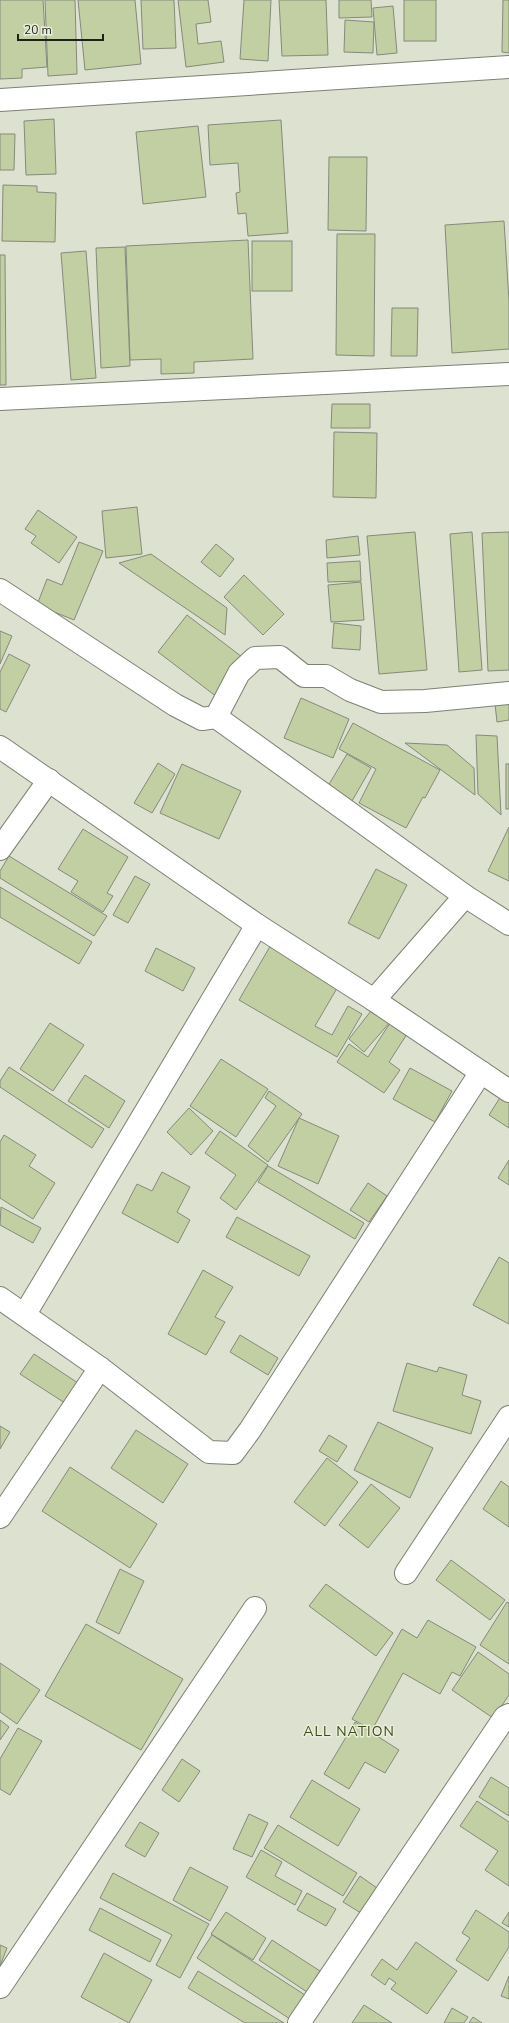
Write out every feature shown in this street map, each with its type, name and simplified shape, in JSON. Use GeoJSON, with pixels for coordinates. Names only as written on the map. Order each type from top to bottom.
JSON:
{"type":"FeatureCollection","features":[{"type":"Feature","properties":{"kind":"street"},"geometry":{"type":"LineString","coordinates":[[0,100],[509,67]]}},
{"type":"Feature","properties":{"kind":"street"},"geometry":{"type":"LineString","coordinates":[[0,399],[509,374]]}},
{"type":"Feature","properties":{"kind":"street"},"geometry":{"type":"LineString","coordinates":[[0,590],[175,705],[202,719],[216,717],[465,896],[509,924]]}},
{"type":"Feature","properties":{"kind":"street"},"geometry":{"type":"LineString","coordinates":[[216,717],[239,673],[255,658],[280,657],[304,676],[326,676],[350,690],[381,702],[425,701],[509,693]]}},
{"type":"Feature","properties":{"kind":"street"},"geometry":{"type":"LineString","coordinates":[[0,747],[257,925],[374,1000],[509,1091]]}},
{"type":"Feature","properties":{"kind":"street"},"geometry":{"type":"LineString","coordinates":[[0,849],[49,780]]}},
{"type":"Feature","properties":{"kind":"street"},"geometry":{"type":"LineString","coordinates":[[374,1000],[465,896]]}},
{"type":"Feature","properties":{"kind":"street"},"geometry":{"type":"LineString","coordinates":[[25,1314],[257,925]]}},
{"type":"Feature","properties":{"kind":"street"},"geometry":{"type":"LineString","coordinates":[[0,1298],[25,1314],[100,1368],[209,1452],[233,1453],[254,1424],[480,1072]]}},
{"type":"Feature","properties":{"kind":"street"},"geometry":{"type":"LineString","coordinates":[[0,1517],[100,1368]]}},
{"type":"Feature","properties":{"kind":"street"},"geometry":{"type":"LineString","coordinates":[[406,1573],[509,1417]]}},
{"type":"Feature","properties":{"kind":"street"},"geometry":{"type":"LineString","coordinates":[[0,1987],[254,1608]]}},
{"type":"Feature","properties":{"kind":"street"},"geometry":{"type":"LineString","coordinates":[[299,2023],[505,1717],[509,1715]]}},
{"type":"Feature","properties":{"kind":"building"},"geometry":{"type":"Polygon","coordinates":[[[0,0],[43,0],[47,67],[22,69],[22,78],[0,79],[0,0]]]}},
{"type":"Feature","properties":{"kind":"building"},"geometry":{"type":"Polygon","coordinates":[[[45,0],[75,0],[77,74],[48,76],[45,0]]]}},
{"type":"Feature","properties":{"kind":"building"},"geometry":{"type":"Polygon","coordinates":[[[78,0],[135,0],[141,64],[85,70],[78,0]]]}},
{"type":"Feature","properties":{"kind":"building"},"geometry":{"type":"Polygon","coordinates":[[[141,0],[174,0],[176,48],[143,49],[141,0]]]}},
{"type":"Feature","properties":{"kind":"building"},"geometry":{"type":"Polygon","coordinates":[[[178,0],[208,0],[211,22],[196,24],[198,44],[221,41],[224,62],[186,67],[178,0]]]}},
{"type":"Feature","properties":{"kind":"building"},"geometry":{"type":"Polygon","coordinates":[[[244,0],[271,0],[268,61],[240,59],[244,0]]]}},
{"type":"Feature","properties":{"kind":"building"},"geometry":{"type":"Polygon","coordinates":[[[279,0],[326,0],[328,55],[282,56],[279,0]]]}},
{"type":"Feature","properties":{"kind":"building"},"geometry":{"type":"Polygon","coordinates":[[[339,0],[371,0],[372,17],[339,18],[339,0]]]}},
{"type":"Feature","properties":{"kind":"building"},"geometry":{"type":"Polygon","coordinates":[[[404,0],[436,0],[436,41],[404,41],[404,0]]]}},
{"type":"Feature","properties":{"kind":"building"},"geometry":{"type":"Polygon","coordinates":[[[503,0],[509,0],[509,53],[502,52],[503,0]]]}},
{"type":"Feature","properties":{"kind":"building"},"geometry":{"type":"Polygon","coordinates":[[[393,6],[397,53],[377,55],[373,8],[393,6]]]}},
{"type":"Feature","properties":{"kind":"building"},"geometry":{"type":"Polygon","coordinates":[[[345,20],[374,22],[373,53],[344,52],[345,20]]]}},
{"type":"Feature","properties":{"kind":"building"},"geometry":{"type":"Polygon","coordinates":[[[54,119],[56,174],[26,175],[24,121],[54,119]]]}},
{"type":"Feature","properties":{"kind":"building"},"geometry":{"type":"Polygon","coordinates":[[[281,120],[288,233],[248,236],[246,213],[238,214],[236,193],[240,192],[238,163],[210,165],[208,125],[281,120]]]}},
{"type":"Feature","properties":{"kind":"building"},"geometry":{"type":"Polygon","coordinates":[[[198,126],[206,197],[143,204],[136,132],[198,126]]]}},
{"type":"Feature","properties":{"kind":"building"},"geometry":{"type":"Polygon","coordinates":[[[0,134],[15,134],[14,170],[0,170],[0,134]]]}},
{"type":"Feature","properties":{"kind":"building"},"geometry":{"type":"Polygon","coordinates":[[[329,157],[367,157],[366,231],[328,230],[329,157]]]}},
{"type":"Feature","properties":{"kind":"building"},"geometry":{"type":"Polygon","coordinates":[[[3,185],[37,186],[37,192],[56,193],[55,242],[2,241],[3,185]]]}},
{"type":"Feature","properties":{"kind":"building"},"geometry":{"type":"Polygon","coordinates":[[[504,221],[509,301],[509,349],[452,353],[445,225],[504,221]]]}},
{"type":"Feature","properties":{"kind":"building"},"geometry":{"type":"Polygon","coordinates":[[[337,234],[375,234],[374,356],[336,355],[337,234]]]}},
{"type":"Feature","properties":{"kind":"building"},"geometry":{"type":"Polygon","coordinates":[[[248,240],[253,359],[194,362],[194,373],[161,374],[161,359],[130,360],[126,246],[248,240]]]}},
{"type":"Feature","properties":{"kind":"building"},"geometry":{"type":"Polygon","coordinates":[[[252,241],[292,241],[292,291],[252,291],[252,241]]]}},
{"type":"Feature","properties":{"kind":"building"},"geometry":{"type":"Polygon","coordinates":[[[125,247],[130,366],[101,368],[96,248],[125,247]]]}},
{"type":"Feature","properties":{"kind":"building"},"geometry":{"type":"Polygon","coordinates":[[[86,251],[96,378],[71,380],[61,253],[86,251]]]}},
{"type":"Feature","properties":{"kind":"building"},"geometry":{"type":"Polygon","coordinates":[[[0,255],[5,255],[6,385],[0,385],[0,255]]]}},
{"type":"Feature","properties":{"kind":"building"},"geometry":{"type":"Polygon","coordinates":[[[392,308],[418,308],[417,356],[391,356],[392,308]]]}},
{"type":"Feature","properties":{"kind":"building"},"geometry":{"type":"Polygon","coordinates":[[[332,404],[370,404],[370,428],[331,428],[332,404]]]}},
{"type":"Feature","properties":{"kind":"building"},"geometry":{"type":"Polygon","coordinates":[[[334,432],[377,433],[376,498],[333,497],[334,432]]]}},
{"type":"Feature","properties":{"kind":"building"},"geometry":{"type":"Polygon","coordinates":[[[137,507],[142,554],[106,558],[102,511],[137,507]]]}},
{"type":"Feature","properties":{"kind":"building"},"geometry":{"type":"Polygon","coordinates":[[[38,510],[77,537],[59,563],[31,543],[36,536],[25,529],[38,510]]]}},
{"type":"Feature","properties":{"kind":"building"},"geometry":{"type":"Polygon","coordinates":[[[415,532],[427,670],[379,674],[367,536],[415,532]]]}},
{"type":"Feature","properties":{"kind":"building"},"geometry":{"type":"Polygon","coordinates":[[[472,532],[482,670],[459,672],[450,534],[472,532]]]}},
{"type":"Feature","properties":{"kind":"building"},"geometry":{"type":"Polygon","coordinates":[[[509,532],[509,670],[488,671],[482,533],[509,532]]]}},
{"type":"Feature","properties":{"kind":"building"},"geometry":{"type":"Polygon","coordinates":[[[358,536],[360,555],[327,558],[326,540],[358,536]]]}},
{"type":"Feature","properties":{"kind":"building"},"geometry":{"type":"Polygon","coordinates":[[[79,542],[103,551],[74,620],[37,605],[47,579],[62,585],[79,542]]]}},
{"type":"Feature","properties":{"kind":"building"},"geometry":{"type":"Polygon","coordinates":[[[216,544],[234,559],[220,577],[201,562],[216,544]]]}},
{"type":"Feature","properties":{"kind":"building"},"geometry":{"type":"Polygon","coordinates":[[[151,554],[227,608],[225,635],[119,563],[151,554]]]}},
{"type":"Feature","properties":{"kind":"building"},"geometry":{"type":"Polygon","coordinates":[[[360,561],[361,581],[328,582],[327,563],[360,561]]]}},
{"type":"Feature","properties":{"kind":"building"},"geometry":{"type":"Polygon","coordinates":[[[244,575],[284,614],[263,635],[224,597],[244,575]]]}},
{"type":"Feature","properties":{"kind":"building"},"geometry":{"type":"Polygon","coordinates":[[[361,582],[364,620],[331,622],[328,585],[361,582]]]}},
{"type":"Feature","properties":{"kind":"building"},"geometry":{"type":"Polygon","coordinates":[[[187,615],[246,660],[217,697],[158,652],[187,615]]]}},
{"type":"Feature","properties":{"kind":"building"},"geometry":{"type":"Polygon","coordinates":[[[334,623],[361,626],[360,650],[332,648],[334,623]]]}},
{"type":"Feature","properties":{"kind":"building"},"geometry":{"type":"Polygon","coordinates":[[[0,631],[12,636],[0,664],[0,631]]]}},
{"type":"Feature","properties":{"kind":"building"},"geometry":{"type":"Polygon","coordinates":[[[9,654],[30,665],[6,712],[0,709],[0,672],[9,654]]]}},
{"type":"Feature","properties":{"kind":"building"},"geometry":{"type":"Polygon","coordinates":[[[301,698],[349,719],[333,758],[284,738],[301,698]]]}},
{"type":"Feature","properties":{"kind":"building"},"geometry":{"type":"Polygon","coordinates":[[[509,702],[509,720],[497,722],[495,704],[509,702]]]}},
{"type":"Feature","properties":{"kind":"building"},"geometry":{"type":"Polygon","coordinates":[[[353,723],[440,770],[425,798],[423,797],[406,828],[359,803],[376,769],[339,749],[353,723]]]}},
{"type":"Feature","properties":{"kind":"building"},"geometry":{"type":"Polygon","coordinates":[[[476,735],[497,736],[501,815],[478,794],[476,735]]]}},
{"type":"Feature","properties":{"kind":"building"},"geometry":{"type":"Polygon","coordinates":[[[405,743],[447,745],[474,768],[475,795],[405,743]]]}},
{"type":"Feature","properties":{"kind":"building"},"geometry":{"type":"Polygon","coordinates":[[[347,754],[371,768],[352,801],[328,786],[347,754]]]}},
{"type":"Feature","properties":{"kind":"building"},"geometry":{"type":"Polygon","coordinates":[[[158,763],[175,774],[152,813],[134,803],[158,763]]]}},
{"type":"Feature","properties":{"kind":"building"},"geometry":{"type":"Polygon","coordinates":[[[182,764],[241,791],[219,839],[160,813],[182,764]]]}},
{"type":"Feature","properties":{"kind":"building"},"geometry":{"type":"Polygon","coordinates":[[[506,764],[509,764],[509,809],[506,809],[506,764]]]}},
{"type":"Feature","properties":{"kind":"building"},"geometry":{"type":"Polygon","coordinates":[[[509,827],[509,881],[488,871],[509,827]]]}},
{"type":"Feature","properties":{"kind":"building"},"geometry":{"type":"Polygon","coordinates":[[[83,829],[128,857],[107,893],[113,896],[103,912],[71,892],[78,881],[58,869],[83,829]]]}},
{"type":"Feature","properties":{"kind":"building"},"geometry":{"type":"Polygon","coordinates":[[[9,856],[107,916],[94,936],[0,878],[0,871],[9,856]]]}},
{"type":"Feature","properties":{"kind":"building"},"geometry":{"type":"Polygon","coordinates":[[[376,869],[407,885],[379,939],[348,923],[376,869]]]}},
{"type":"Feature","properties":{"kind":"building"},"geometry":{"type":"Polygon","coordinates":[[[135,876],[150,884],[128,923],[113,915],[135,876]]]}},
{"type":"Feature","properties":{"kind":"building"},"geometry":{"type":"Polygon","coordinates":[[[0,887],[92,942],[79,964],[0,917],[0,887]]]}},
{"type":"Feature","properties":{"kind":"building"},"geometry":{"type":"Polygon","coordinates":[[[272,943],[340,983],[315,1026],[332,1035],[348,1006],[362,1014],[337,1057],[239,1000],[272,943]]]}},
{"type":"Feature","properties":{"kind":"building"},"geometry":{"type":"Polygon","coordinates":[[[156,948],[195,968],[183,991],[145,971],[156,948]]]}},
{"type":"Feature","properties":{"kind":"building"},"geometry":{"type":"Polygon","coordinates":[[[374,1007],[391,1021],[364,1052],[349,1039],[374,1007]]]}},
{"type":"Feature","properties":{"kind":"building"},"geometry":{"type":"Polygon","coordinates":[[[50,1023],[84,1045],[53,1091],[20,1069],[50,1023]]]}},
{"type":"Feature","properties":{"kind":"building"},"geometry":{"type":"Polygon","coordinates":[[[390,1023],[407,1034],[389,1062],[400,1070],[384,1093],[337,1062],[349,1044],[368,1057],[390,1023]]]}},
{"type":"Feature","properties":{"kind":"building"},"geometry":{"type":"Polygon","coordinates":[[[221,1059],[268,1089],[236,1137],[190,1106],[221,1059]]]}},
{"type":"Feature","properties":{"kind":"building"},"geometry":{"type":"Polygon","coordinates":[[[9,1067],[104,1129],[92,1148],[0,1087],[0,1081],[9,1067]]]}},
{"type":"Feature","properties":{"kind":"building"},"geometry":{"type":"Polygon","coordinates":[[[410,1068],[452,1091],[435,1122],[393,1099],[410,1068]]]}},
{"type":"Feature","properties":{"kind":"building"},"geometry":{"type":"Polygon","coordinates":[[[85,1075],[125,1101],[109,1128],[68,1101],[85,1075]]]}},
{"type":"Feature","properties":{"kind":"building"},"geometry":{"type":"Polygon","coordinates":[[[269,1091],[302,1114],[268,1162],[248,1146],[276,1106],[265,1098],[269,1091]]]}},
{"type":"Feature","properties":{"kind":"building"},"geometry":{"type":"Polygon","coordinates":[[[501,1096],[509,1101],[509,1128],[489,1115],[501,1096]]]}},
{"type":"Feature","properties":{"kind":"building"},"geometry":{"type":"Polygon","coordinates":[[[189,1108],[213,1131],[191,1155],[167,1132],[189,1108]]]}},
{"type":"Feature","properties":{"kind":"building"},"geometry":{"type":"Polygon","coordinates":[[[299,1118],[339,1136],[318,1184],[278,1166],[299,1118]]]}},
{"type":"Feature","properties":{"kind":"building"},"geometry":{"type":"Polygon","coordinates":[[[220,1131],[268,1165],[236,1210],[220,1198],[236,1175],[205,1153],[220,1131]]]}},
{"type":"Feature","properties":{"kind":"building"},"geometry":{"type":"Polygon","coordinates":[[[4,1135],[36,1155],[29,1166],[55,1183],[33,1219],[0,1198],[0,1142],[4,1135]]]}},
{"type":"Feature","properties":{"kind":"building"},"geometry":{"type":"Polygon","coordinates":[[[509,1160],[509,1185],[498,1178],[509,1160]]]}},
{"type":"Feature","properties":{"kind":"building"},"geometry":{"type":"Polygon","coordinates":[[[268,1166],[364,1223],[355,1239],[258,1182],[268,1166]]]}},
{"type":"Feature","properties":{"kind":"building"},"geometry":{"type":"Polygon","coordinates":[[[162,1172],[190,1187],[177,1212],[190,1220],[178,1243],[122,1213],[137,1184],[152,1191],[162,1172]]]}},
{"type":"Feature","properties":{"kind":"building"},"geometry":{"type":"Polygon","coordinates":[[[368,1183],[387,1196],[369,1222],[350,1210],[368,1183]]]}},
{"type":"Feature","properties":{"kind":"building"},"geometry":{"type":"Polygon","coordinates":[[[1,1207],[41,1228],[33,1243],[0,1225],[1,1207]]]}},
{"type":"Feature","properties":{"kind":"building"},"geometry":{"type":"Polygon","coordinates":[[[237,1217],[310,1256],[299,1276],[226,1237],[237,1217]]]}},
{"type":"Feature","properties":{"kind":"building"},"geometry":{"type":"Polygon","coordinates":[[[499,1257],[509,1263],[509,1324],[473,1305],[499,1257]]]}},
{"type":"Feature","properties":{"kind":"building"},"geometry":{"type":"Polygon","coordinates":[[[203,1270],[233,1287],[215,1317],[225,1322],[206,1355],[168,1334],[203,1270]]]}},
{"type":"Feature","properties":{"kind":"building"},"geometry":{"type":"Polygon","coordinates":[[[240,1335],[278,1358],[268,1375],[230,1352],[240,1335]]]}},
{"type":"Feature","properties":{"kind":"building"},"geometry":{"type":"Polygon","coordinates":[[[34,1354],[81,1385],[68,1405],[20,1374],[34,1354]]]}},
{"type":"Feature","properties":{"kind":"building"},"geometry":{"type":"Polygon","coordinates":[[[407,1363],[437,1372],[439,1367],[467,1375],[462,1395],[481,1401],[471,1434],[393,1411],[407,1363]]]}},
{"type":"Feature","properties":{"kind":"building"},"geometry":{"type":"Polygon","coordinates":[[[378,1422],[433,1448],[410,1498],[354,1470],[378,1422]]]}},
{"type":"Feature","properties":{"kind":"building"},"geometry":{"type":"Polygon","coordinates":[[[0,1426],[10,1432],[0,1449],[0,1426]]]}},
{"type":"Feature","properties":{"kind":"building"},"geometry":{"type":"Polygon","coordinates":[[[136,1430],[188,1464],[163,1503],[111,1468],[136,1430]]]}},
{"type":"Feature","properties":{"kind":"building"},"geometry":{"type":"Polygon","coordinates":[[[329,1435],[347,1446],[337,1462],[319,1451],[329,1435]]]}},
{"type":"Feature","properties":{"kind":"building"},"geometry":{"type":"Polygon","coordinates":[[[327,1458],[358,1482],[325,1526],[294,1502],[327,1458]]]}},
{"type":"Feature","properties":{"kind":"building"},"geometry":{"type":"Polygon","coordinates":[[[70,1467],[157,1524],[130,1568],[42,1511],[70,1467]]]}},
{"type":"Feature","properties":{"kind":"building"},"geometry":{"type":"Polygon","coordinates":[[[501,1481],[509,1487],[509,1527],[483,1509],[501,1481]]]}},
{"type":"Feature","properties":{"kind":"building"},"geometry":{"type":"Polygon","coordinates":[[[371,1484],[400,1508],[368,1548],[339,1525],[371,1484]]]}},
{"type":"Feature","properties":{"kind":"building"},"geometry":{"type":"Polygon","coordinates":[[[451,1560],[505,1600],[490,1620],[436,1580],[451,1560]]]}},
{"type":"Feature","properties":{"kind":"building"},"geometry":{"type":"Polygon","coordinates":[[[120,1569],[144,1581],[119,1634],[96,1622],[120,1569]]]}},
{"type":"Feature","properties":{"kind":"building"},"geometry":{"type":"Polygon","coordinates":[[[326,1584],[393,1633],[376,1656],[309,1606],[326,1584]]]}},
{"type":"Feature","properties":{"kind":"building"},"geometry":{"type":"Polygon","coordinates":[[[507,1602],[509,1603],[509,1664],[480,1645],[507,1602]]]}},
{"type":"Feature","properties":{"kind":"building"},"geometry":{"type":"Polygon","coordinates":[[[428,1620],[476,1647],[460,1676],[452,1672],[440,1694],[403,1673],[372,1730],[352,1719],[402,1629],[417,1638],[428,1620]]]}},
{"type":"Feature","properties":{"kind":"building"},"geometry":{"type":"Polygon","coordinates":[[[86,1624],[183,1679],[141,1750],[45,1696],[86,1624]]]}},
{"type":"Feature","properties":{"kind":"building"},"geometry":{"type":"Polygon","coordinates":[[[478,1652],[509,1674],[509,1695],[493,1718],[452,1690],[478,1652]]]}},
{"type":"Feature","properties":{"kind":"building"},"geometry":{"type":"Polygon","coordinates":[[[0,1663],[40,1690],[17,1724],[0,1712],[0,1663]]]}},
{"type":"Feature","properties":{"kind":"building"},"geometry":{"type":"Polygon","coordinates":[[[0,1720],[9,1727],[0,1740],[0,1720]]]}},
{"type":"Feature","properties":{"kind":"building"},"geometry":{"type":"Polygon","coordinates":[[[355,1722],[399,1750],[385,1773],[365,1762],[349,1789],[324,1774],[355,1722]]]}},
{"type":"Feature","properties":{"kind":"building"},"geometry":{"type":"Polygon","coordinates":[[[18,1728],[42,1741],[10,1795],[0,1789],[0,1759],[18,1728]]]}},
{"type":"Feature","properties":{"kind":"building"},"geometry":{"type":"Polygon","coordinates":[[[182,1759],[200,1771],[179,1802],[162,1790],[182,1759]]]}},
{"type":"Feature","properties":{"kind":"building"},"geometry":{"type":"Polygon","coordinates":[[[491,1777],[509,1788],[509,1816],[479,1797],[491,1777]]]}},
{"type":"Feature","properties":{"kind":"building"},"geometry":{"type":"Polygon","coordinates":[[[312,1780],[360,1809],[338,1846],[290,1817],[312,1780]]]}},
{"type":"Feature","properties":{"kind":"building"},"geometry":{"type":"Polygon","coordinates":[[[477,1801],[509,1822],[509,1886],[485,1870],[498,1851],[460,1826],[477,1801]]]}},
{"type":"Feature","properties":{"kind":"building"},"geometry":{"type":"Polygon","coordinates":[[[249,1814],[268,1823],[252,1857],[233,1849],[249,1814]]]}},
{"type":"Feature","properties":{"kind":"building"},"geometry":{"type":"Polygon","coordinates":[[[140,1822],[159,1833],[145,1857],[125,1846],[140,1822]]]}},
{"type":"Feature","properties":{"kind":"building"},"geometry":{"type":"Polygon","coordinates":[[[278,1825],[357,1873],[343,1896],[264,1848],[278,1825]]]}},
{"type":"Feature","properties":{"kind":"building"},"geometry":{"type":"Polygon","coordinates":[[[261,1850],[282,1862],[275,1876],[302,1891],[295,1905],[246,1877],[261,1850]]]}},
{"type":"Feature","properties":{"kind":"building"},"geometry":{"type":"Polygon","coordinates":[[[190,1867],[228,1887],[210,1921],[173,1900],[190,1867]]]}},
{"type":"Feature","properties":{"kind":"building"},"geometry":{"type":"Polygon","coordinates":[[[113,1873],[209,1924],[180,1978],[156,1965],[172,1935],[100,1898],[113,1873]]]}},
{"type":"Feature","properties":{"kind":"building"},"geometry":{"type":"Polygon","coordinates":[[[360,1876],[377,1888],[361,1913],[343,1902],[360,1876]]]}},
{"type":"Feature","properties":{"kind":"building"},"geometry":{"type":"Polygon","coordinates":[[[307,1893],[336,1909],[326,1926],[297,1910],[307,1893]]]}},
{"type":"Feature","properties":{"kind":"building"},"geometry":{"type":"Polygon","coordinates":[[[100,1908],[161,1940],[150,1962],[89,1930],[100,1908]]]}},
{"type":"Feature","properties":{"kind":"building"},"geometry":{"type":"Polygon","coordinates":[[[476,1910],[509,1932],[509,1947],[488,1981],[456,1960],[470,1938],[462,1933],[476,1910]]]}},
{"type":"Feature","properties":{"kind":"building"},"geometry":{"type":"Polygon","coordinates":[[[226,1912],[266,1938],[253,1960],[211,1934],[226,1912]]]}},
{"type":"Feature","properties":{"kind":"building"},"geometry":{"type":"Polygon","coordinates":[[[509,1912],[509,1927],[502,1923],[509,1912]]]}},
{"type":"Feature","properties":{"kind":"building"},"geometry":{"type":"Polygon","coordinates":[[[212,1935],[305,1995],[290,2019],[197,1958],[212,1935]]]}},
{"type":"Feature","properties":{"kind":"building"},"geometry":{"type":"Polygon","coordinates":[[[272,1940],[320,1971],[307,1992],[259,1960],[272,1940]]]}},
{"type":"Feature","properties":{"kind":"building"},"geometry":{"type":"Polygon","coordinates":[[[416,1942],[457,1971],[427,2014],[391,1989],[396,1983],[389,1978],[385,1985],[371,1975],[382,1959],[397,1970],[416,1942]]]}},
{"type":"Feature","properties":{"kind":"building"},"geometry":{"type":"Polygon","coordinates":[[[0,1945],[7,1948],[0,1966],[0,1945]]]}},
{"type":"Feature","properties":{"kind":"building"},"geometry":{"type":"Polygon","coordinates":[[[104,1953],[152,1980],[129,2023],[81,1997],[104,1953]]]}},
{"type":"Feature","properties":{"kind":"building"},"geometry":{"type":"Polygon","coordinates":[[[198,1971],[284,2023],[245,2023],[188,1988],[198,1971]]]}},
{"type":"Feature","properties":{"kind":"building"},"geometry":{"type":"Polygon","coordinates":[[[509,1976],[509,1999],[501,1996],[509,1976]]]}},
{"type":"Feature","properties":{"kind":"building"},"geometry":{"type":"Polygon","coordinates":[[[364,2005],[392,2023],[352,2023],[364,2005]]]}},
{"type":"Feature","properties":{"kind":"building"},"geometry":{"type":"Polygon","coordinates":[[[452,2008],[468,2017],[464,2023],[444,2023],[452,2008]]]}},
{"type":"Feature","properties":{"kind":"building"},"geometry":{"type":"Polygon","coordinates":[[[473,2017],[482,2023],[469,2023],[473,2017]]]}},
{"type":"Feature","properties":{"kind":"district","name":"ALL NATION"},"geometry":{"type":"Point","coordinates":[349,1731]}}]}
